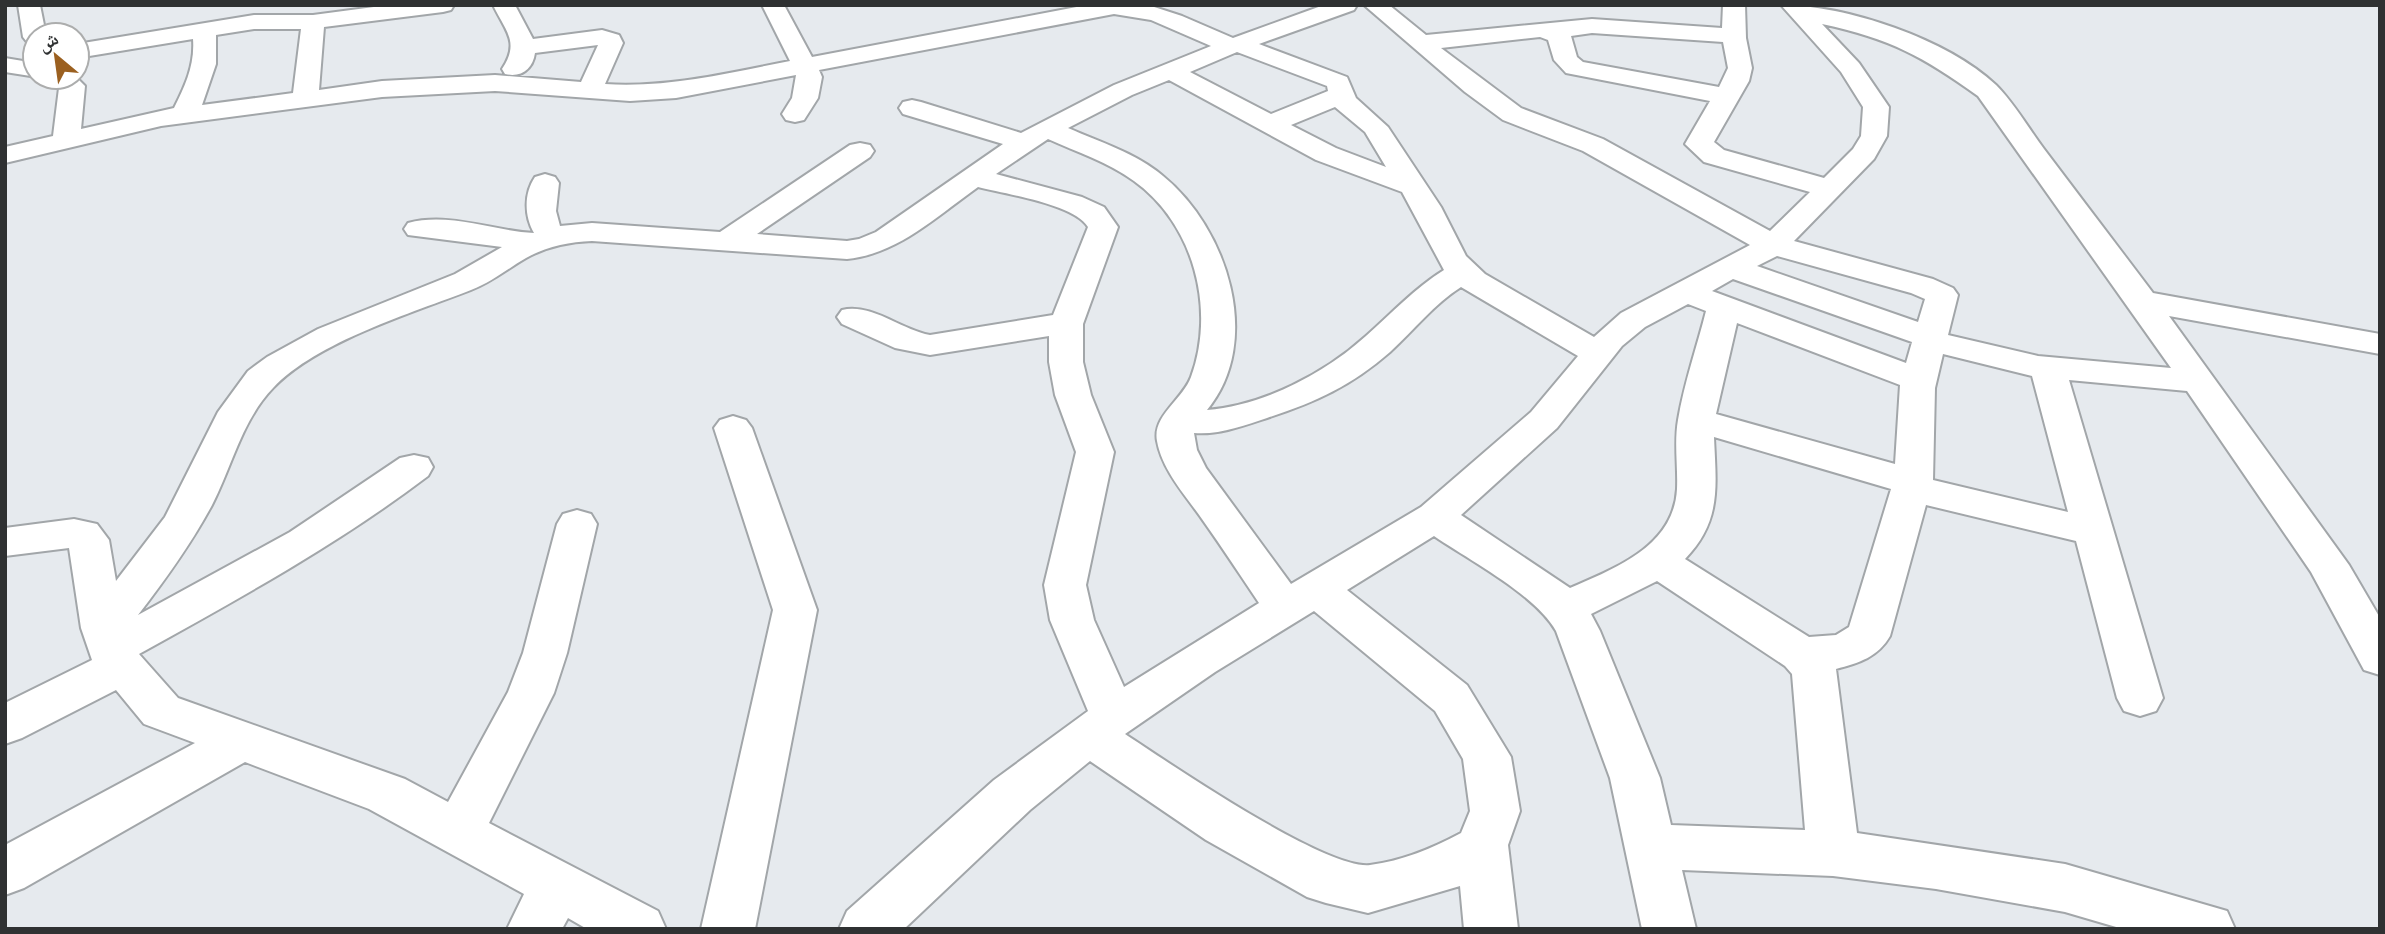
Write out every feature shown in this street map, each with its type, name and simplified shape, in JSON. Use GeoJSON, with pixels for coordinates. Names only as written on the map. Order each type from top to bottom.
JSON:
{"type":"FeatureCollection","features":[{"type":"Feature","properties":{"kind":"street"},"geometry":{"type":"LineString","coordinates":[[5,6],[11,5]]}},
{"type":"Feature","properties":{"kind":"street"},"geometry":{"type":"LineString","coordinates":[[234,5],[254,22]]}},
{"type":"Feature","properties":{"kind":"street"},"geometry":{"type":"LineString","coordinates":[[91,49],[254,22],[313,22],[351,12],[443,5]]}},
{"type":"Feature","properties":{"kind":"street"},"geometry":{"type":"LineString","coordinates":[[495,83],[522,60],[525,47],[504,5]]}},
{"type":"Feature","properties":{"kind":"street"},"geometry":{"type":"LineString","coordinates":[[773,5],[810,77],[809,86],[795,114]]}},
{"type":"Feature","properties":{"kind":"street"},"geometry":{"type":"LineString","coordinates":[[112,648],[183,522],[238,408],[262,378],[318,342],[482,274],[514,253],[543,240],[592,232],[847,250],[866,248],[887,238],[1035,136],[1124,90],[1234,45],[1346,5]]}},
{"type":"Feature","properties":{"kind":"street"},"geometry":{"type":"LineString","coordinates":[[1375,5],[1512,114],[1593,145],[1773,245],[1935,290],[1942,295],[1919,380],[1912,485],[1868,636],[1854,647],[1839,652],[1801,654]]}},
{"type":"Feature","properties":{"kind":"street"},"geometry":{"type":"LineString","coordinates":[[1734,5],[1734,36],[1740,68],[1736,82],[1725,96],[1699,144],[1714,156],[1830,189]]}},
{"type":"Feature","properties":{"kind":"street"},"geometry":{"type":"LineString","coordinates":[[5,155],[184,115],[382,89],[495,83],[630,93],[676,90],[1113,6],[1130,7],[1338,82],[1344,101],[1375,127],[1441,233],[1453,261],[1497,295],[1599,354]]}},
{"type":"Feature","properties":{"kind":"street"},"geometry":{"type":"LineString","coordinates":[[866,929],[1012,795],[1101,726],[1199,660],[1435,517],[1545,420],[1610,339],[1633,320],[1773,245],[1830,189],[1864,153],[1874,136],[1876,107],[1850,68],[1792,7]]}},
{"type":"Feature","properties":{"kind":"street"},"geometry":{"type":"LineString","coordinates":[[1792,7],[1911,41],[1987,90],[2142,301],[2328,565],[2380,658]]}},
{"type":"Feature","properties":{"kind":"street"},"geometry":{"type":"LineString","coordinates":[[305,99],[313,22]]}},
{"type":"Feature","properties":{"kind":"street"},"geometry":{"type":"LineString","coordinates":[[1420,43],[1592,26],[1734,36]]}},
{"type":"Feature","properties":{"kind":"street"},"geometry":{"type":"LineString","coordinates":[[184,115],[203,73],[207,56],[203,30]]}},
{"type":"Feature","properties":{"kind":"street"},"geometry":{"type":"LineString","coordinates":[[1551,32],[1559,36],[1566,61],[1576,68],[1725,96]]}},
{"type":"Feature","properties":{"kind":"street"},"geometry":{"type":"LineString","coordinates":[[525,47],[601,37],[611,40],[590,89]]}},
{"type":"Feature","properties":{"kind":"street"},"geometry":{"type":"LineString","coordinates":[[1170,71],[1347,163],[1412,186]]}},
{"type":"Feature","properties":{"kind":"street"},"geometry":{"type":"LineString","coordinates":[[65,141],[72,91]]}},
{"type":"Feature","properties":{"kind":"street"},"geometry":{"type":"LineString","coordinates":[[1272,123],[1341,95]]}},
{"type":"Feature","properties":{"kind":"street"},"geometry":{"type":"LineString","coordinates":[[912,108],[1035,136],[1120,161],[1154,182],[1175,204],[1205,253],[1216,287],[1219,320],[1213,365],[1203,391],[1180,420],[1174,437],[1186,467],[1300,598],[1451,698],[1487,757],[1495,811],[1482,845],[1491,929]]}},
{"type":"Feature","properties":{"kind":"street"},"geometry":{"type":"LineString","coordinates":[[727,241],[860,151]]}},
{"type":"Feature","properties":{"kind":"street"},"geometry":{"type":"LineString","coordinates":[[973,177],[1072,203],[1094,214],[1103,227],[1066,324],[1066,362],[1073,395],[1095,452],[1065,585],[1101,726],[1224,825],[1326,880],[1368,889],[1442,869],[1482,845]]}},
{"type":"Feature","properties":{"kind":"street"},"geometry":{"type":"LineString","coordinates":[[543,240],[540,215],[545,183]]}},
{"type":"Feature","properties":{"kind":"street"},"geometry":{"type":"LineString","coordinates":[[419,229],[543,240]]}},
{"type":"Feature","properties":{"kind":"street"},"geometry":{"type":"LineString","coordinates":[[1732,268],[1930,339],[2048,369],[2199,382]]}},
{"type":"Feature","properties":{"kind":"street"},"geometry":{"type":"LineString","coordinates":[[1180,420],[1224,420],[1302,395],[1336,377],[1403,321],[1414,306],[1464,271]]}},
{"type":"Feature","properties":{"kind":"street"},"geometry":{"type":"LineString","coordinates":[[1686,292],[1919,380]]}},
{"type":"Feature","properties":{"kind":"street"},"geometry":{"type":"LineString","coordinates":[[2142,301],[2380,344]]}},
{"type":"Feature","properties":{"kind":"street"},"geometry":{"type":"LineString","coordinates":[[1565,608],[1657,561],[1685,533],[1696,501],[1696,420],[1724,307]]}},
{"type":"Feature","properties":{"kind":"street"},"geometry":{"type":"LineString","coordinates":[[854,317],[891,335],[930,345],[1066,324]]}},
{"type":"Feature","properties":{"kind":"street"},"geometry":{"type":"LineString","coordinates":[[2048,369],[2140,698]]}},
{"type":"Feature","properties":{"kind":"street"},"geometry":{"type":"LineString","coordinates":[[1696,420],[1912,485],[2092,531]]}},
{"type":"Feature","properties":{"kind":"street"},"geometry":{"type":"LineString","coordinates":[[728,929],[795,610],[733,428]]}},
{"type":"Feature","properties":{"kind":"street"},"geometry":{"type":"LineString","coordinates":[[5,724],[112,648],[308,540],[371,501],[414,467]]}},
{"type":"Feature","properties":{"kind":"street"},"geometry":{"type":"LineString","coordinates":[[1435,517],[1549,593],[1565,608],[1578,631],[1635,778],[1669,929]]}},
{"type":"Feature","properties":{"kind":"street"},"geometry":{"type":"LineString","coordinates":[[458,832],[531,693],[545,653],[577,524]]}},
{"type":"Feature","properties":{"kind":"street"},"geometry":{"type":"LineString","coordinates":[[5,542],[83,534],[88,540],[112,648],[161,711],[387,794],[458,832],[545,907],[639,929]]}},
{"type":"Feature","properties":{"kind":"street"},"geometry":{"type":"LineString","coordinates":[[1657,561],[1801,654],[1814,670],[1833,853]]}},
{"type":"Feature","properties":{"kind":"street"},"geometry":{"type":"LineString","coordinates":[[5,872],[241,740]]}},
{"type":"Feature","properties":{"kind":"street"},"geometry":{"type":"LineString","coordinates":[[1651,847],[1833,853],[1936,866],[2066,888],[2208,929]]}}]}
